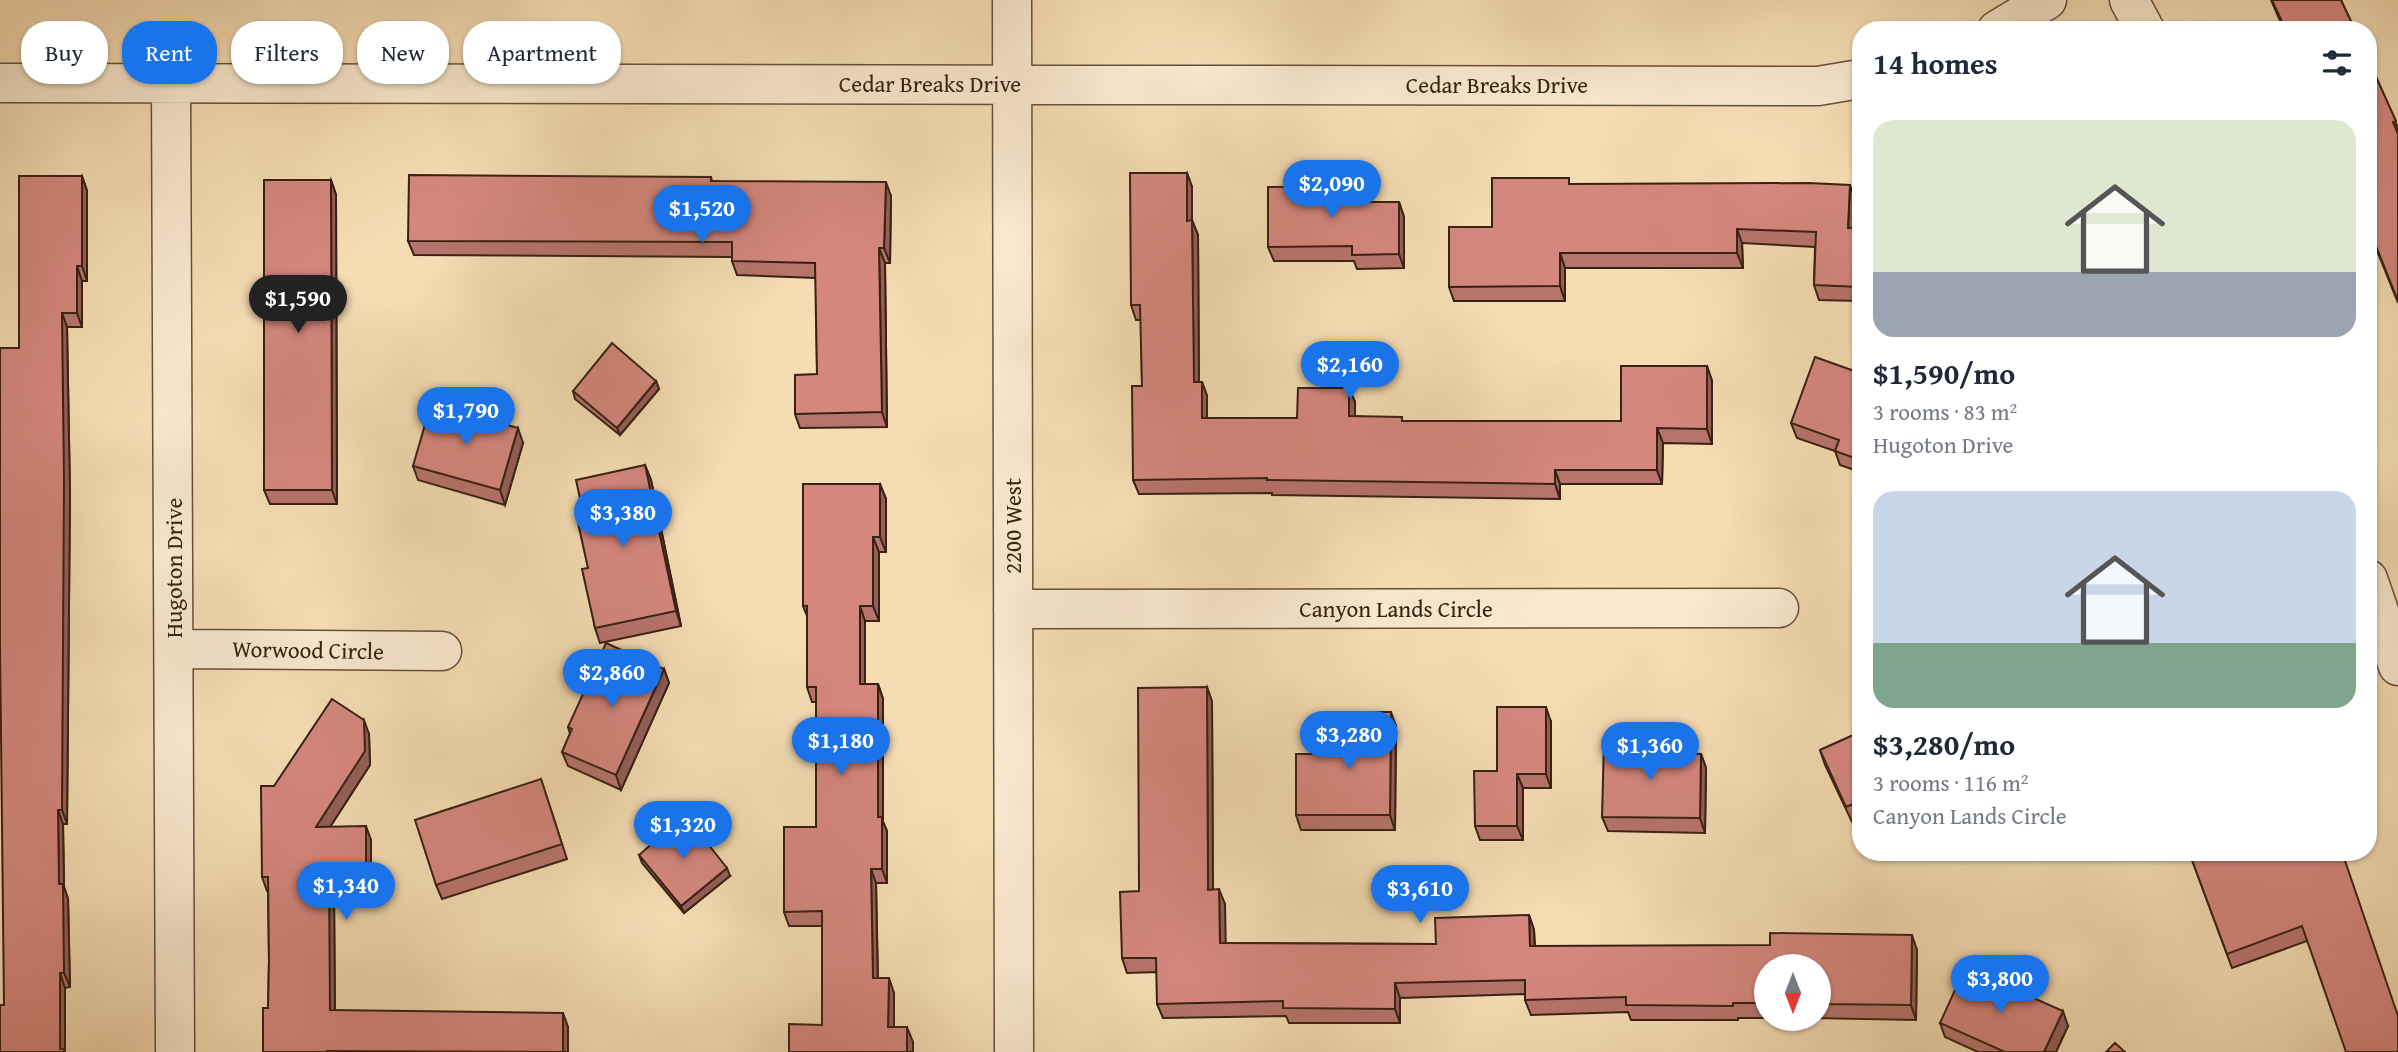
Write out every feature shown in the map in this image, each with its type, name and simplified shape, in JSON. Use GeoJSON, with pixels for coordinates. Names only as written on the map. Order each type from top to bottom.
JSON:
{"type":"FeatureCollection","features":[{"type":"Feature","properties":{"kind":"street","name":"2200 West"},"geometry":{"type":"LineString","coordinates":[[1012,0],[1014,1052]]}},
{"type":"Feature","properties":{"kind":"street"},"geometry":{"type":"LineString","coordinates":[[2012,21],[2047,0]]}},
{"type":"Feature","properties":{"kind":"street"},"geometry":{"type":"LineString","coordinates":[[2129,0],[2140,21]]}},
{"type":"Feature","properties":{"kind":"street","name":"Cedar Breaks Drive"},"geometry":{"type":"LineString","coordinates":[[217,83],[1818,86],[1852,80]]}},
{"type":"Feature","properties":{"kind":"street","name":"Cedar Breaks Drive"},"geometry":{"type":"LineString","coordinates":[[0,83],[122,83]]}},
{"type":"Feature","properties":{"kind":"street","name":"Hugoton Drive"},"geometry":{"type":"LineString","coordinates":[[171,84],[175,1052]]}},
{"type":"Feature","properties":{"kind":"street"},"geometry":{"type":"LineString","coordinates":[[2377,605],[2398,666]]}},
{"type":"Feature","properties":{"kind":"street","name":"Canyon Lands Circle"},"geometry":{"type":"LineString","coordinates":[[1013,609],[1779,608]]}},
{"type":"Feature","properties":{"kind":"street","name":"Worwood Circle"},"geometry":{"type":"LineString","coordinates":[[175,649],[442,651]]}},
{"type":"Feature","properties":{"kind":"building"},"geometry":{"type":"Polygon","coordinates":[[[2272,0],[2341,0],[2351,21],[2282,21],[2272,0]]]}},
{"type":"Feature","properties":{"kind":"building"},"geometry":{"type":"Polygon","coordinates":[[[2377,79],[2396,121],[2393,122],[2398,134],[2398,301],[2377,248],[2377,79]]]}},
{"type":"Feature","properties":{"kind":"building"},"geometry":{"type":"Polygon","coordinates":[[[1130,173],[1187,173],[1187,221],[1192,220],[1194,382],[1202,382],[1202,418],[1297,418],[1298,388],[1349,388],[1349,416],[1402,417],[1402,421],[1621,421],[1621,366],[1707,366],[1707,429],[1657,428],[1657,470],[1555,470],[1555,484],[1267,478],[1133,480],[1132,386],[1142,386],[1140,305],[1131,305],[1130,173]]]}},
{"type":"Feature","properties":{"kind":"building"},"geometry":{"type":"Polygon","coordinates":[[[409,175],[711,177],[711,181],[886,182],[884,248],[879,248],[882,412],[795,414],[795,375],[817,374],[815,263],[732,261],[732,242],[408,241],[409,175]]]}},
{"type":"Feature","properties":{"kind":"building"},"geometry":{"type":"Polygon","coordinates":[[[19,176],[82,176],[82,266],[77,266],[77,313],[62,313],[62,810],[58,810],[59,884],[63,884],[64,973],[60,973],[60,1049],[64,1049],[64,1052],[0,1052],[0,1005],[4,1005],[0,348],[19,348],[19,176]]]}},
{"type":"Feature","properties":{"kind":"building"},"geometry":{"type":"Polygon","coordinates":[[[1492,178],[1569,178],[1569,184],[1850,185],[1848,228],[1852,228],[1852,287],[1814,285],[1816,232],[1737,229],[1737,253],[1560,253],[1560,286],[1449,287],[1449,227],[1492,227],[1492,178]]]}},
{"type":"Feature","properties":{"kind":"building"},"geometry":{"type":"Polygon","coordinates":[[[264,180],[331,180],[332,490],[264,490],[264,180]]]}},
{"type":"Feature","properties":{"kind":"building"},"geometry":{"type":"Polygon","coordinates":[[[1356,186],[1356,202],[1399,202],[1399,254],[1352,255],[1352,246],[1268,247],[1268,187],[1356,186]]]}},
{"type":"Feature","properties":{"kind":"building"},"geometry":{"type":"Polygon","coordinates":[[[612,343],[656,381],[617,428],[573,391],[612,343]]]}},
{"type":"Feature","properties":{"kind":"building"},"geometry":{"type":"Polygon","coordinates":[[[1815,357],[1852,370],[1852,457],[1835,451],[1839,440],[1791,423],[1815,357]]]}},
{"type":"Feature","properties":{"kind":"building"},"geometry":{"type":"Polygon","coordinates":[[[431,404],[518,428],[500,490],[413,466],[431,404]]]}},
{"type":"Feature","properties":{"kind":"building"},"geometry":{"type":"Polygon","coordinates":[[[645,465],[676,611],[595,628],[582,569],[588,568],[578,523],[585,521],[576,480],[645,465]]]}},
{"type":"Feature","properties":{"kind":"building"},"geometry":{"type":"Polygon","coordinates":[[[803,484],[880,484],[880,537],[873,537],[873,606],[860,606],[860,684],[878,684],[878,817],[882,817],[882,869],[871,869],[873,978],[889,978],[888,1027],[907,1027],[907,1052],[789,1052],[789,1024],[822,1025],[822,911],[784,912],[784,827],[816,827],[816,687],[807,687],[807,606],[803,606],[803,484]]]}},
{"type":"Feature","properties":{"kind":"building"},"geometry":{"type":"Polygon","coordinates":[[[606,643],[664,669],[616,775],[562,752],[572,729],[568,727],[606,643]]]}},
{"type":"Feature","properties":{"kind":"building"},"geometry":{"type":"Polygon","coordinates":[[[1207,687],[1208,890],[1219,889],[1220,943],[1436,944],[1435,918],[1529,915],[1530,946],[1770,945],[1770,933],[1912,935],[1911,1005],[1831,1004],[1831,954],[1754,954],[1754,1003],[1733,1003],[1733,1006],[1626,1005],[1626,997],[1525,1000],[1525,980],[1395,983],[1395,1009],[1283,1008],[1283,1001],[1157,1004],[1156,958],[1122,958],[1120,892],[1139,891],[1138,688],[1207,687]]]}},
{"type":"Feature","properties":{"kind":"building"},"geometry":{"type":"Polygon","coordinates":[[[332,699],[364,720],[365,751],[316,827],[366,826],[366,879],[329,879],[330,1010],[563,1013],[563,1052],[263,1052],[263,1008],[268,1008],[269,961],[268,877],[262,877],[261,786],[274,786],[332,699]]]}},
{"type":"Feature","properties":{"kind":"building"},"geometry":{"type":"Polygon","coordinates":[[[1497,707],[1546,707],[1546,774],[1517,774],[1517,826],[1475,826],[1474,771],[1497,771],[1497,707]]]}},
{"type":"Feature","properties":{"kind":"building"},"geometry":{"type":"Polygon","coordinates":[[[1344,712],[1391,712],[1390,815],[1296,815],[1296,754],[1344,754],[1344,712]]]}},
{"type":"Feature","properties":{"kind":"building"},"geometry":{"type":"Polygon","coordinates":[[[1852,736],[1852,804],[1846,807],[1820,750],[1852,736]]]}},
{"type":"Feature","properties":{"kind":"building"},"geometry":{"type":"Polygon","coordinates":[[[1604,741],[1653,742],[1653,753],[1701,754],[1700,818],[1602,817],[1604,741]]]}},
{"type":"Feature","properties":{"kind":"building"},"geometry":{"type":"Polygon","coordinates":[[[541,779],[562,844],[436,885],[415,820],[541,779]]]}},
{"type":"Feature","properties":{"kind":"building"},"geometry":{"type":"Polygon","coordinates":[[[685,815],[727,868],[681,906],[639,855],[685,815]]]}},
{"type":"Feature","properties":{"kind":"building"},"geometry":{"type":"Polygon","coordinates":[[[2192,861],[2345,861],[2398,1016],[2398,1052],[2346,1052],[2302,926],[2227,954],[2192,861]]]}},
{"type":"Feature","properties":{"kind":"building"},"geometry":{"type":"Polygon","coordinates":[[[1965,968],[2063,1011],[2044,1052],[2005,1052],[1940,1023],[1965,968]]]}},
{"type":"Feature","properties":{"kind":"building"},"geometry":{"type":"Polygon","coordinates":[[[2115,1043],[2125,1052],[2106,1052],[2115,1043]]]}}]}
